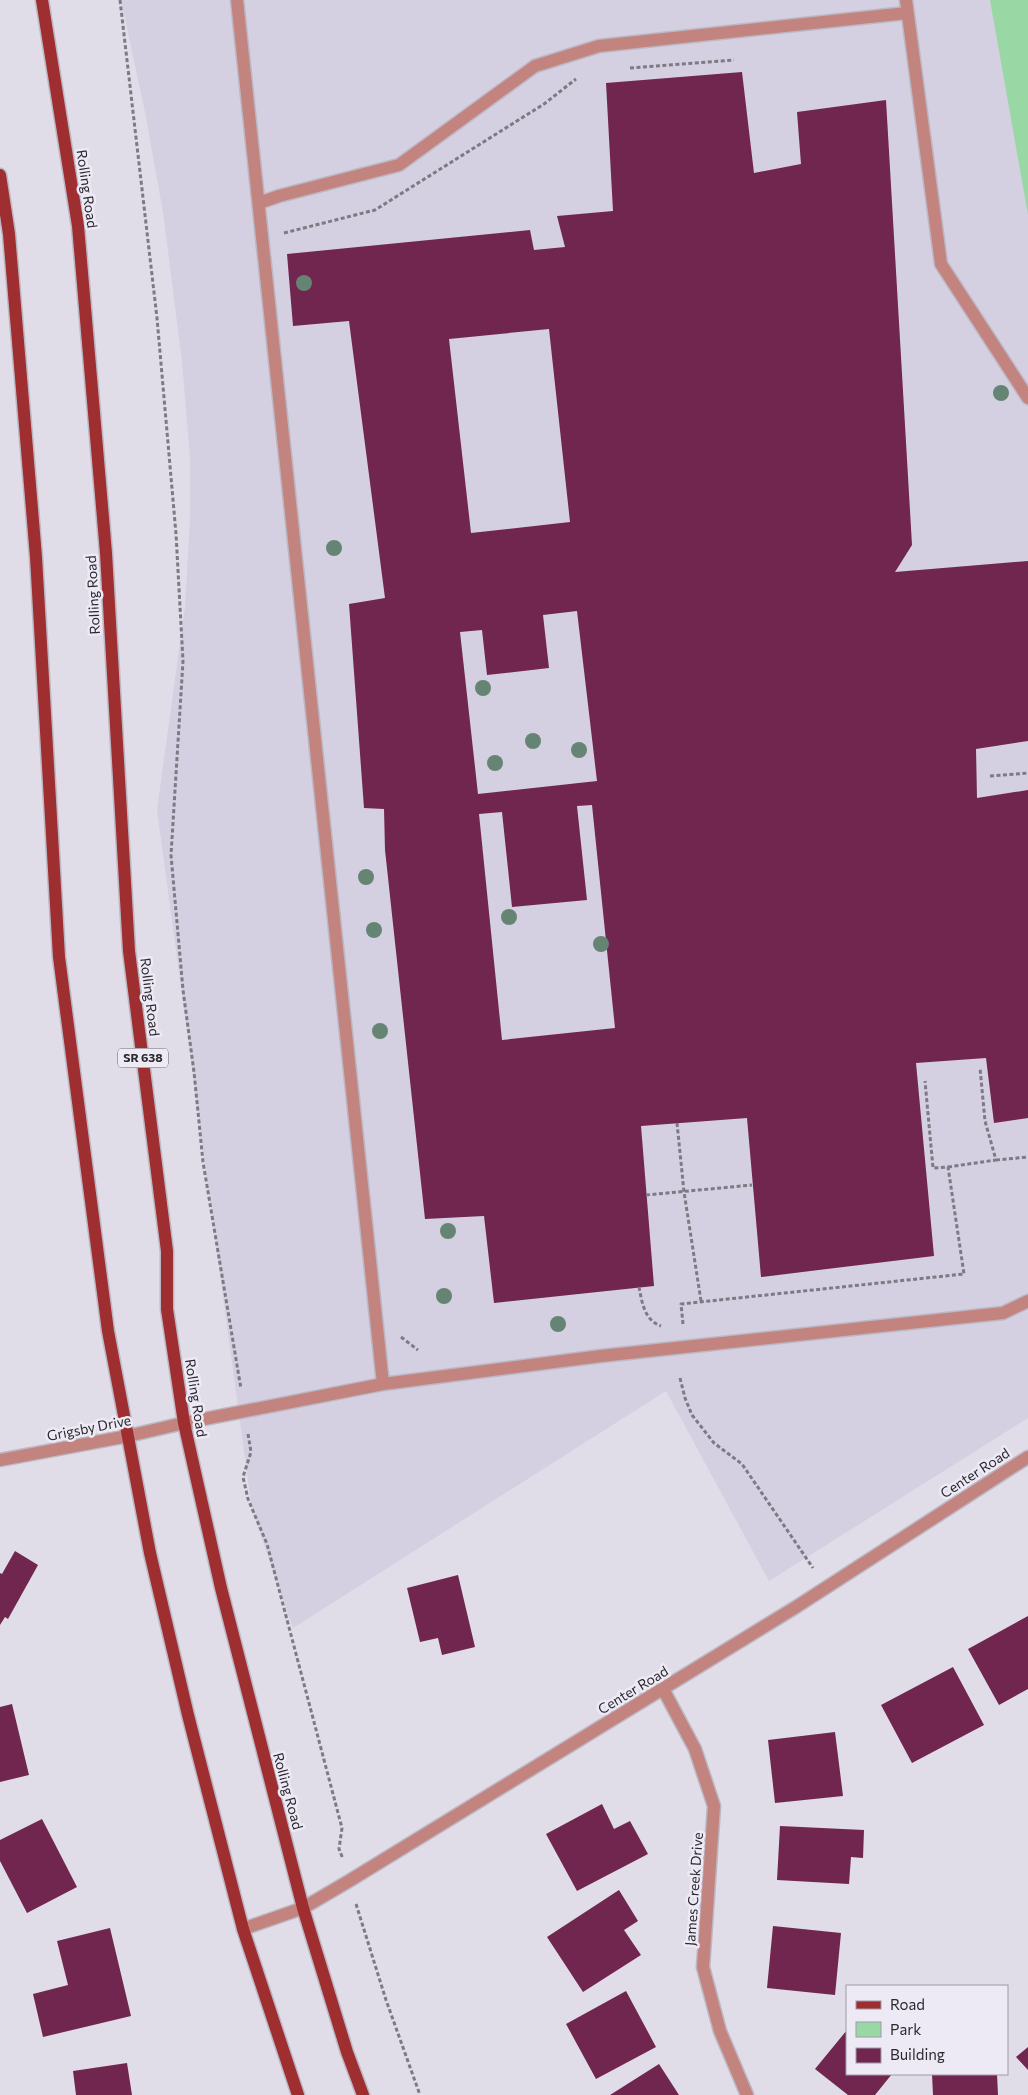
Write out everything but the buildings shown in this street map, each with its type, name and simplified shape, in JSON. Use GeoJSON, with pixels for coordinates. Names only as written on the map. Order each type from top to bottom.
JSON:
{"type":"FeatureCollection","features":[{"type":"Feature","properties":{"kind":"main road","name":"Rolling Road"},"geometry":{"type":"LineString","coordinates":[[42,0],[78,226],[106,552],[129,951],[167,1251],[167,1309],[184,1423],[230,1624],[304,1908],[347,2052],[363,2095]]}},
{"type":"Feature","properties":{"kind":"main road"},"geometry":{"type":"LineString","coordinates":[[0,175],[9,234],[36,547],[60,957],[103,1296],[150,1553],[188,1715],[243,1929],[298,2095]]}},
{"type":"Feature","properties":{"kind":"street"},"geometry":{"type":"LineString","coordinates":[[237,0],[383,1384]]}},
{"type":"Feature","properties":{"kind":"street"},"geometry":{"type":"LineString","coordinates":[[906,0],[906,13],[941,264],[1028,398]]}},
{"type":"Feature","properties":{"kind":"street"},"geometry":{"type":"LineString","coordinates":[[259,203],[279,196],[399,165],[535,66],[599,46],[906,13]]}},
{"type":"Feature","properties":{"kind":"street","name":"Grigsby Drive"},"geometry":{"type":"LineString","coordinates":[[0,1460],[383,1384],[601,1356],[1003,1312],[1028,1301]]}},
{"type":"Feature","properties":{"kind":"street","name":"Center Road"},"geometry":{"type":"LineString","coordinates":[[243,1929],[304,1908],[349,1881],[827,1587],[1028,1457]]}},
{"type":"Feature","properties":{"kind":"street","name":"James Creek Drive"},"geometry":{"type":"LineString","coordinates":[[663,1689],[695,1748],[714,1806],[703,1967],[720,2031],[747,2095]]}},
{"type":"Feature","properties":{"kind":"path"},"geometry":{"type":"LineString","coordinates":[[120,0],[156,318],[176,534],[183,661],[171,854],[180,961],[203,1162],[251,1452],[243,1477],[248,1499],[267,1544],[342,1828],[339,1849],[386,2000],[420,2095]]}},
{"type":"Feature","properties":{"kind":"path"},"geometry":{"type":"LineString","coordinates":[[622,69],[734,60]]}},
{"type":"Feature","properties":{"kind":"path"},"geometry":{"type":"LineString","coordinates":[[276,235],[375,210],[544,104],[578,77]]}},
{"type":"Feature","properties":{"kind":"path"},"geometry":{"type":"LineString","coordinates":[[990,776],[1028,773]]}},
{"type":"Feature","properties":{"kind":"path"},"geometry":{"type":"LineString","coordinates":[[980,1068],[985,1121],[996,1160]]}},
{"type":"Feature","properties":{"kind":"path"},"geometry":{"type":"LineString","coordinates":[[926,1081],[933,1168],[948,1168],[1028,1157]]}},
{"type":"Feature","properties":{"kind":"path"},"geometry":{"type":"LineString","coordinates":[[677,1123],[684,1192],[701,1301]]}},
{"type":"Feature","properties":{"kind":"path"},"geometry":{"type":"LineString","coordinates":[[680,1326],[685,1323],[681,1304],[964,1274],[948,1168]]}},
{"type":"Feature","properties":{"kind":"path"},"geometry":{"type":"LineString","coordinates":[[646,1195],[752,1185]]}},
{"type":"Feature","properties":{"kind":"path"},"geometry":{"type":"LineString","coordinates":[[639,1287],[644,1311],[656,1324],[663,1326]]}},
{"type":"Feature","properties":{"kind":"path"},"geometry":{"type":"LineString","coordinates":[[680,1378],[684,1398],[692,1414],[714,1444],[742,1464],[827,1587]]}},
{"type":"Feature","properties":{"kind":"shaded area"},"geometry":{"type":"Polygon","coordinates":[[[121,0],[1028,0],[1028,1418],[769,1581],[666,1391],[293,1628],[252,1510],[157,810],[185,607],[190,520],[190,457],[182,361],[163,212],[145,112],[121,0]]]}},
{"type":"Feature","properties":{"kind":"green space"},"geometry":{"type":"Polygon","coordinates":[[[990,0],[1028,0],[1028,215],[990,0]]]}}]}
